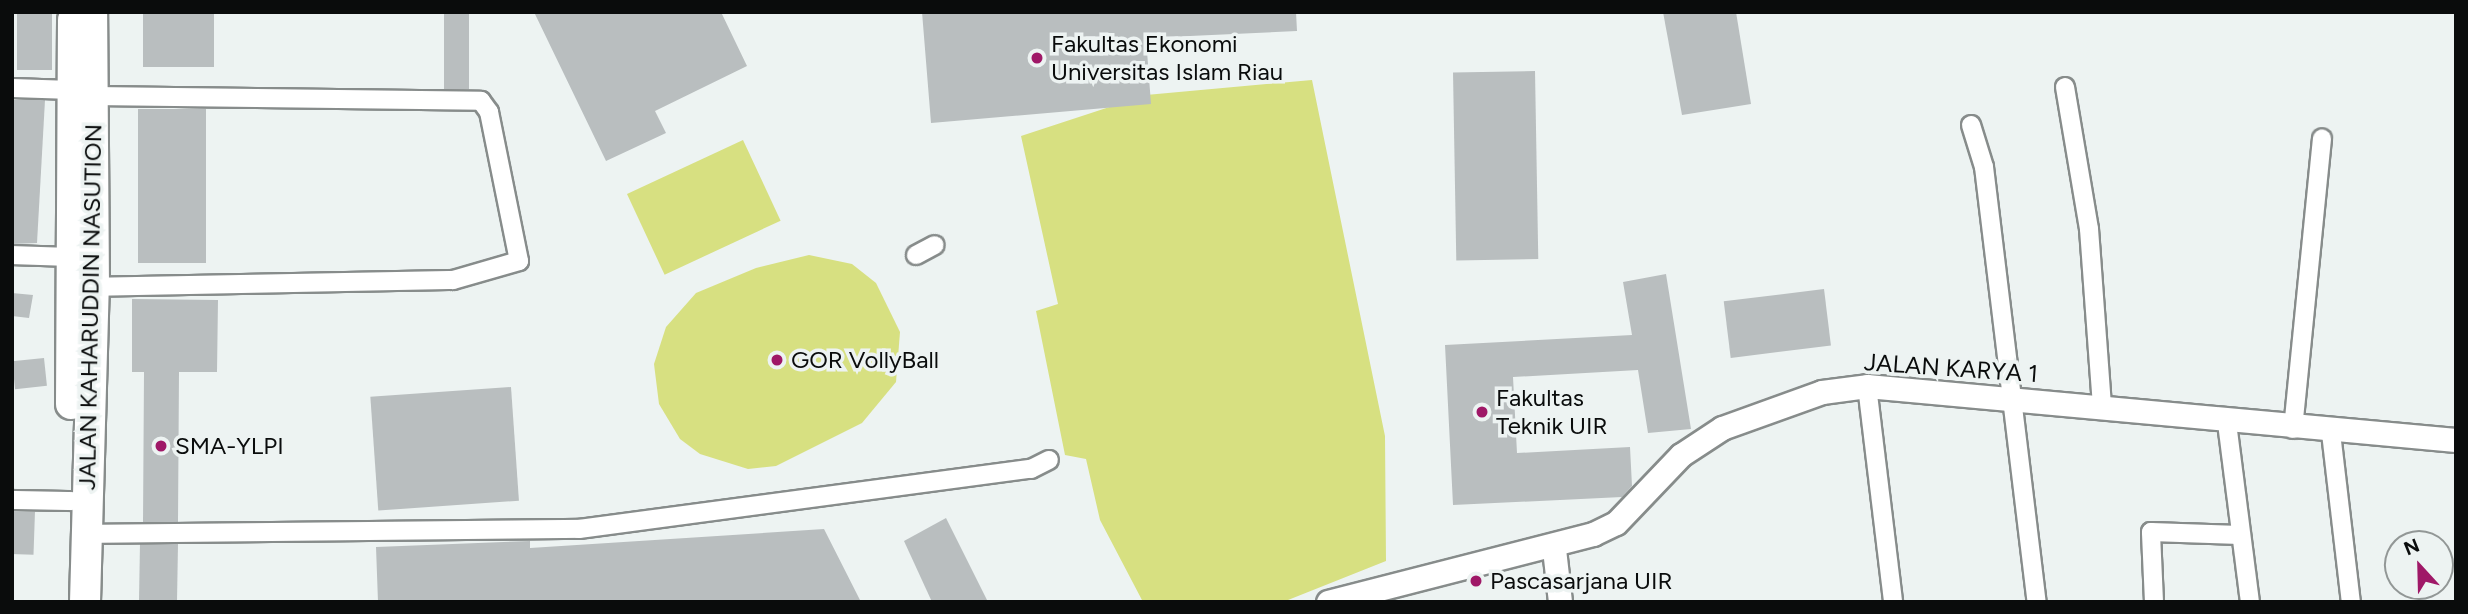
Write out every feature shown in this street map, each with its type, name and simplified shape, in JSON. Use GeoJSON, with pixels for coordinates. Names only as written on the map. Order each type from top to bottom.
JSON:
{"type":"FeatureCollection","features":[{"type":"Feature","properties":{"kind":"highway","name":"JALAN KAHARUDDIN NASUTION"},"geometry":{"type":"LineString","coordinates":[[73,12],[83,93],[94,287],[85,602]]}},
{"type":"Feature","properties":{"kind":"highway","name":"JALAN KAHARUDDIN NASUTION"},"geometry":{"type":"LineString","coordinates":[[68,602],[72,501],[69,257],[93,12]]}},
{"type":"Feature","properties":{"kind":"street"},"geometry":{"type":"LineString","coordinates":[[2065,87],[2089,229],[2102,407]]}},
{"type":"Feature","properties":{"kind":"street"},"geometry":{"type":"LineString","coordinates":[[12,88],[83,93],[481,101],[489,111],[519,261],[453,280],[94,287]]}},
{"type":"Feature","properties":{"kind":"street"},"geometry":{"type":"LineString","coordinates":[[1971,125],[1984,167],[2037,602]]}},
{"type":"Feature","properties":{"kind":"street"},"geometry":{"type":"LineString","coordinates":[[2293,429],[2322,138]]}},
{"type":"Feature","properties":{"kind":"street"},"geometry":{"type":"LineString","coordinates":[[916,256],[935,245]]}},
{"type":"Feature","properties":{"kind":"street"},"geometry":{"type":"LineString","coordinates":[[12,255],[69,257]]}},
{"type":"Feature","properties":{"kind":"street"},"geometry":{"type":"LineString","coordinates":[[1867,386],[1893,602]]}},
{"type":"Feature","properties":{"kind":"street","name":"JALAN KARYA 1"},"geometry":{"type":"LineString","coordinates":[[1328,602],[1554,549],[1616,523],[1681,455],[1721,428],[1822,392],[1867,386],[2012,397],[2331,433],[2456,440]]}},
{"type":"Feature","properties":{"kind":"street"},"geometry":{"type":"LineString","coordinates":[[2227,423],[2250,602]]}},
{"type":"Feature","properties":{"kind":"street"},"geometry":{"type":"LineString","coordinates":[[2331,433],[2351,602]]}},
{"type":"Feature","properties":{"kind":"street"},"geometry":{"type":"LineString","coordinates":[[86,534],[579,529],[1031,469],[1049,460]]}},
{"type":"Feature","properties":{"kind":"street"},"geometry":{"type":"LineString","coordinates":[[12,500],[72,501]]}},
{"type":"Feature","properties":{"kind":"street"},"geometry":{"type":"LineString","coordinates":[[2154,602],[2151,532],[2240,535]]}},
{"type":"Feature","properties":{"kind":"street"},"geometry":{"type":"LineString","coordinates":[[1554,549],[1560,602]]}},
{"type":"Feature","properties":{"kind":"green space"},"geometry":{"type":"Polygon","coordinates":[[[1312,80],[1385,436],[1386,561],[1283,602],[1143,602],[1100,520],[1086,459],[1065,455],[1036,311],[1058,304],[1021,136],[1146,95],[1312,80]]]}},
{"type":"Feature","properties":{"kind":"green space"},"geometry":{"type":"Polygon","coordinates":[[[743,140],[781,221],[665,275],[627,194],[743,140]]]}},
{"type":"Feature","properties":{"kind":"green space","name":"GOR VollyBall"},"geometry":{"type":"Polygon","coordinates":[[[809,255],[852,264],[876,283],[900,332],[896,382],[862,423],[776,466],[748,469],[700,454],[680,439],[659,404],[654,364],[666,327],[696,293],[756,268],[809,255]]]}},
{"type":"Feature","properties":{"kind":"building"},"geometry":{"type":"Polygon","coordinates":[[[17,12],[52,12],[52,70],[17,70],[17,12]]]}},
{"type":"Feature","properties":{"kind":"building"},"geometry":{"type":"Polygon","coordinates":[[[143,12],[214,12],[214,67],[143,67],[143,12]]]}},
{"type":"Feature","properties":{"kind":"building"},"geometry":{"type":"Polygon","coordinates":[[[444,12],[469,12],[469,89],[444,89],[444,12]]]}},
{"type":"Feature","properties":{"kind":"building"},"geometry":{"type":"Polygon","coordinates":[[[534,12],[721,12],[747,66],[655,111],[666,133],[606,161],[534,12]]]}},
{"type":"Feature","properties":{"kind":"building","name":"Fakultas Ekonomi Universitas Islam Riau"},"geometry":{"type":"Polygon","coordinates":[[[922,12],[1296,12],[1297,31],[1146,38],[1151,104],[931,123],[922,12]]]}},
{"type":"Feature","properties":{"kind":"building"},"geometry":{"type":"Polygon","coordinates":[[[1663,12],[1736,12],[1751,104],[1682,115],[1663,12]]]}},
{"type":"Feature","properties":{"kind":"building"},"geometry":{"type":"Polygon","coordinates":[[[1535,71],[1538,259],[1456,260],[1453,72],[1535,71]]]}},
{"type":"Feature","properties":{"kind":"building"},"geometry":{"type":"Polygon","coordinates":[[[12,100],[45,100],[37,243],[12,244],[12,100]]]}},
{"type":"Feature","properties":{"kind":"building"},"geometry":{"type":"Polygon","coordinates":[[[138,109],[206,109],[206,263],[138,263],[138,109]]]}},
{"type":"Feature","properties":{"kind":"building","name":"Fakultas Teknik UIR"},"geometry":{"type":"Polygon","coordinates":[[[1666,274],[1691,429],[1648,433],[1638,370],[1513,377],[1517,453],[1630,447],[1632,486],[1622,497],[1453,505],[1445,345],[1632,335],[1623,282],[1666,274]]]}},
{"type":"Feature","properties":{"kind":"building"},"geometry":{"type":"Polygon","coordinates":[[[1824,289],[1831,346],[1731,358],[1724,301],[1824,289]]]}},
{"type":"Feature","properties":{"kind":"building"},"geometry":{"type":"Polygon","coordinates":[[[12,293],[33,295],[29,318],[12,316],[12,293]]]}},
{"type":"Feature","properties":{"kind":"building"},"geometry":{"type":"Polygon","coordinates":[[[132,299],[218,300],[217,372],[179,372],[178,522],[143,522],[144,372],[132,372],[132,299]]]}},
{"type":"Feature","properties":{"kind":"building"},"geometry":{"type":"Polygon","coordinates":[[[44,358],[47,386],[15,389],[12,361],[44,358]]]}},
{"type":"Feature","properties":{"kind":"building"},"geometry":{"type":"Polygon","coordinates":[[[511,387],[519,501],[378,511],[370,397],[511,387]]]}},
{"type":"Feature","properties":{"kind":"building"},"geometry":{"type":"Polygon","coordinates":[[[12,511],[35,512],[33,555],[12,554],[12,511]]]}},
{"type":"Feature","properties":{"kind":"building"},"geometry":{"type":"Polygon","coordinates":[[[946,518],[988,602],[932,602],[904,541],[946,518]]]}},
{"type":"Feature","properties":{"kind":"building"},"geometry":{"type":"Polygon","coordinates":[[[824,529],[861,602],[378,602],[376,547],[530,541],[530,548],[824,529]]]}},
{"type":"Feature","properties":{"kind":"building"},"geometry":{"type":"Polygon","coordinates":[[[140,543],[178,544],[177,602],[139,601],[140,543]]]}},
{"type":"Feature","properties":{"kind":"place","name":"Fakultas Ekonomi Universitas Islam Riau"},"geometry":{"type":"Point","coordinates":[1037,58]}},
{"type":"Feature","properties":{"kind":"place","name":"GOR VollyBall"},"geometry":{"type":"Point","coordinates":[777,360]}},
{"type":"Feature","properties":{"kind":"place","name":"Fakultas Teknik UIR"},"geometry":{"type":"Point","coordinates":[1482,412]}},
{"type":"Feature","properties":{"kind":"place","name":"SMA-YLPI"},"geometry":{"type":"Point","coordinates":[161,446]}},
{"type":"Feature","properties":{"kind":"place","name":"Pascasarjana UIR"},"geometry":{"type":"Point","coordinates":[1476,581]}}]}
